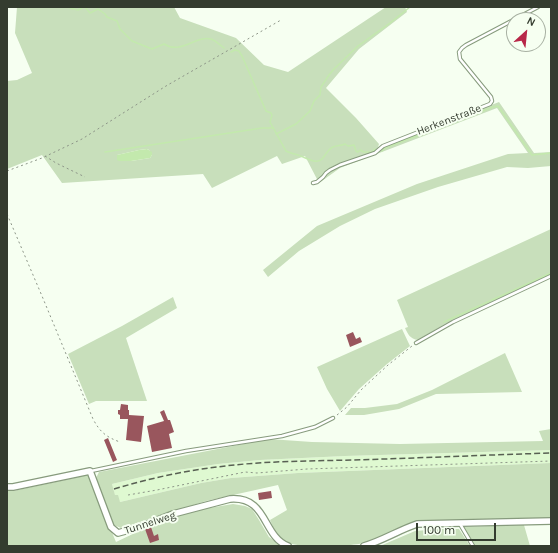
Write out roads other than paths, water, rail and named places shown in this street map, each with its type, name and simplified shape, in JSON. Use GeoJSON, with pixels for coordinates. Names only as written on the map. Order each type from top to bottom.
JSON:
{"type":"FeatureCollection","features":[{"type":"Feature","properties":{"kind":"street"},"geometry":{"type":"LineString","coordinates":[[7,487],[90,471]]}},
{"type":"Feature","properties":{"kind":"street","name":"Tunnelweg"},"geometry":{"type":"LineString","coordinates":[[90,471],[111,527],[118,533],[140,527],[173,514],[230,499],[238,499],[253,504],[260,510],[276,537],[288,546]]}},
{"type":"Feature","properties":{"kind":"street"},"geometry":{"type":"LineString","coordinates":[[364,546],[372,544],[417,524],[459,524],[551,520]]}},
{"type":"Feature","properties":{"kind":"lane","name":"Herkenstraße"},"geometry":{"type":"LineString","coordinates":[[313,183],[317,182],[330,170],[340,165],[375,153],[383,146],[490,104],[492,97],[460,59],[459,52],[466,45],[538,7]]}},
{"type":"Feature","properties":{"kind":"lane"},"geometry":{"type":"LineString","coordinates":[[416,343],[452,322],[551,276]]}},
{"type":"Feature","properties":{"kind":"lane"},"geometry":{"type":"LineString","coordinates":[[90,471],[186,451],[282,436],[315,427],[333,418]]}},
{"type":"Feature","properties":{"kind":"lane"},"geometry":{"type":"LineString","coordinates":[[459,524],[473,546]]}},
{"type":"Feature","properties":{"kind":"waterway"},"geometry":{"type":"LineString","coordinates":[[70,7],[78,10],[83,7]]}},
{"type":"Feature","properties":{"kind":"waterway"},"geometry":{"type":"LineString","coordinates":[[85,7],[90,13],[98,9],[107,17],[117,21],[120,29],[132,41],[152,49],[164,44],[170,47],[176,47],[205,39],[216,41],[224,48]]}},
{"type":"Feature","properties":{"kind":"waterway"},"geometry":{"type":"LineString","coordinates":[[276,134],[296,124],[310,111],[314,101],[320,95],[321,87],[329,75],[358,46],[410,7]]}},
{"type":"Feature","properties":{"kind":"waterway"},"geometry":{"type":"LineString","coordinates":[[231,52],[235,50],[239,51],[242,56],[266,111],[272,115],[270,122],[286,151],[310,160],[320,161],[334,146],[345,144],[348,146],[354,145],[356,151],[358,152],[360,150],[364,152],[372,152],[375,149]]}},
{"type":"Feature","properties":{"kind":"waterway"},"geometry":{"type":"LineString","coordinates":[[382,151],[385,148],[498,106],[532,155],[551,153]]}},
{"type":"Feature","properties":{"kind":"waterway"},"geometry":{"type":"LineString","coordinates":[[105,152],[262,128],[273,128]]}},
{"type":"Feature","properties":{"kind":"waterway"},"geometry":{"type":"LineString","coordinates":[[444,322],[551,273]]}},
{"type":"Feature","properties":{"kind":"railway"},"geometry":{"type":"LineString","coordinates":[[114,489],[178,473],[234,465],[551,453]]}}]}
